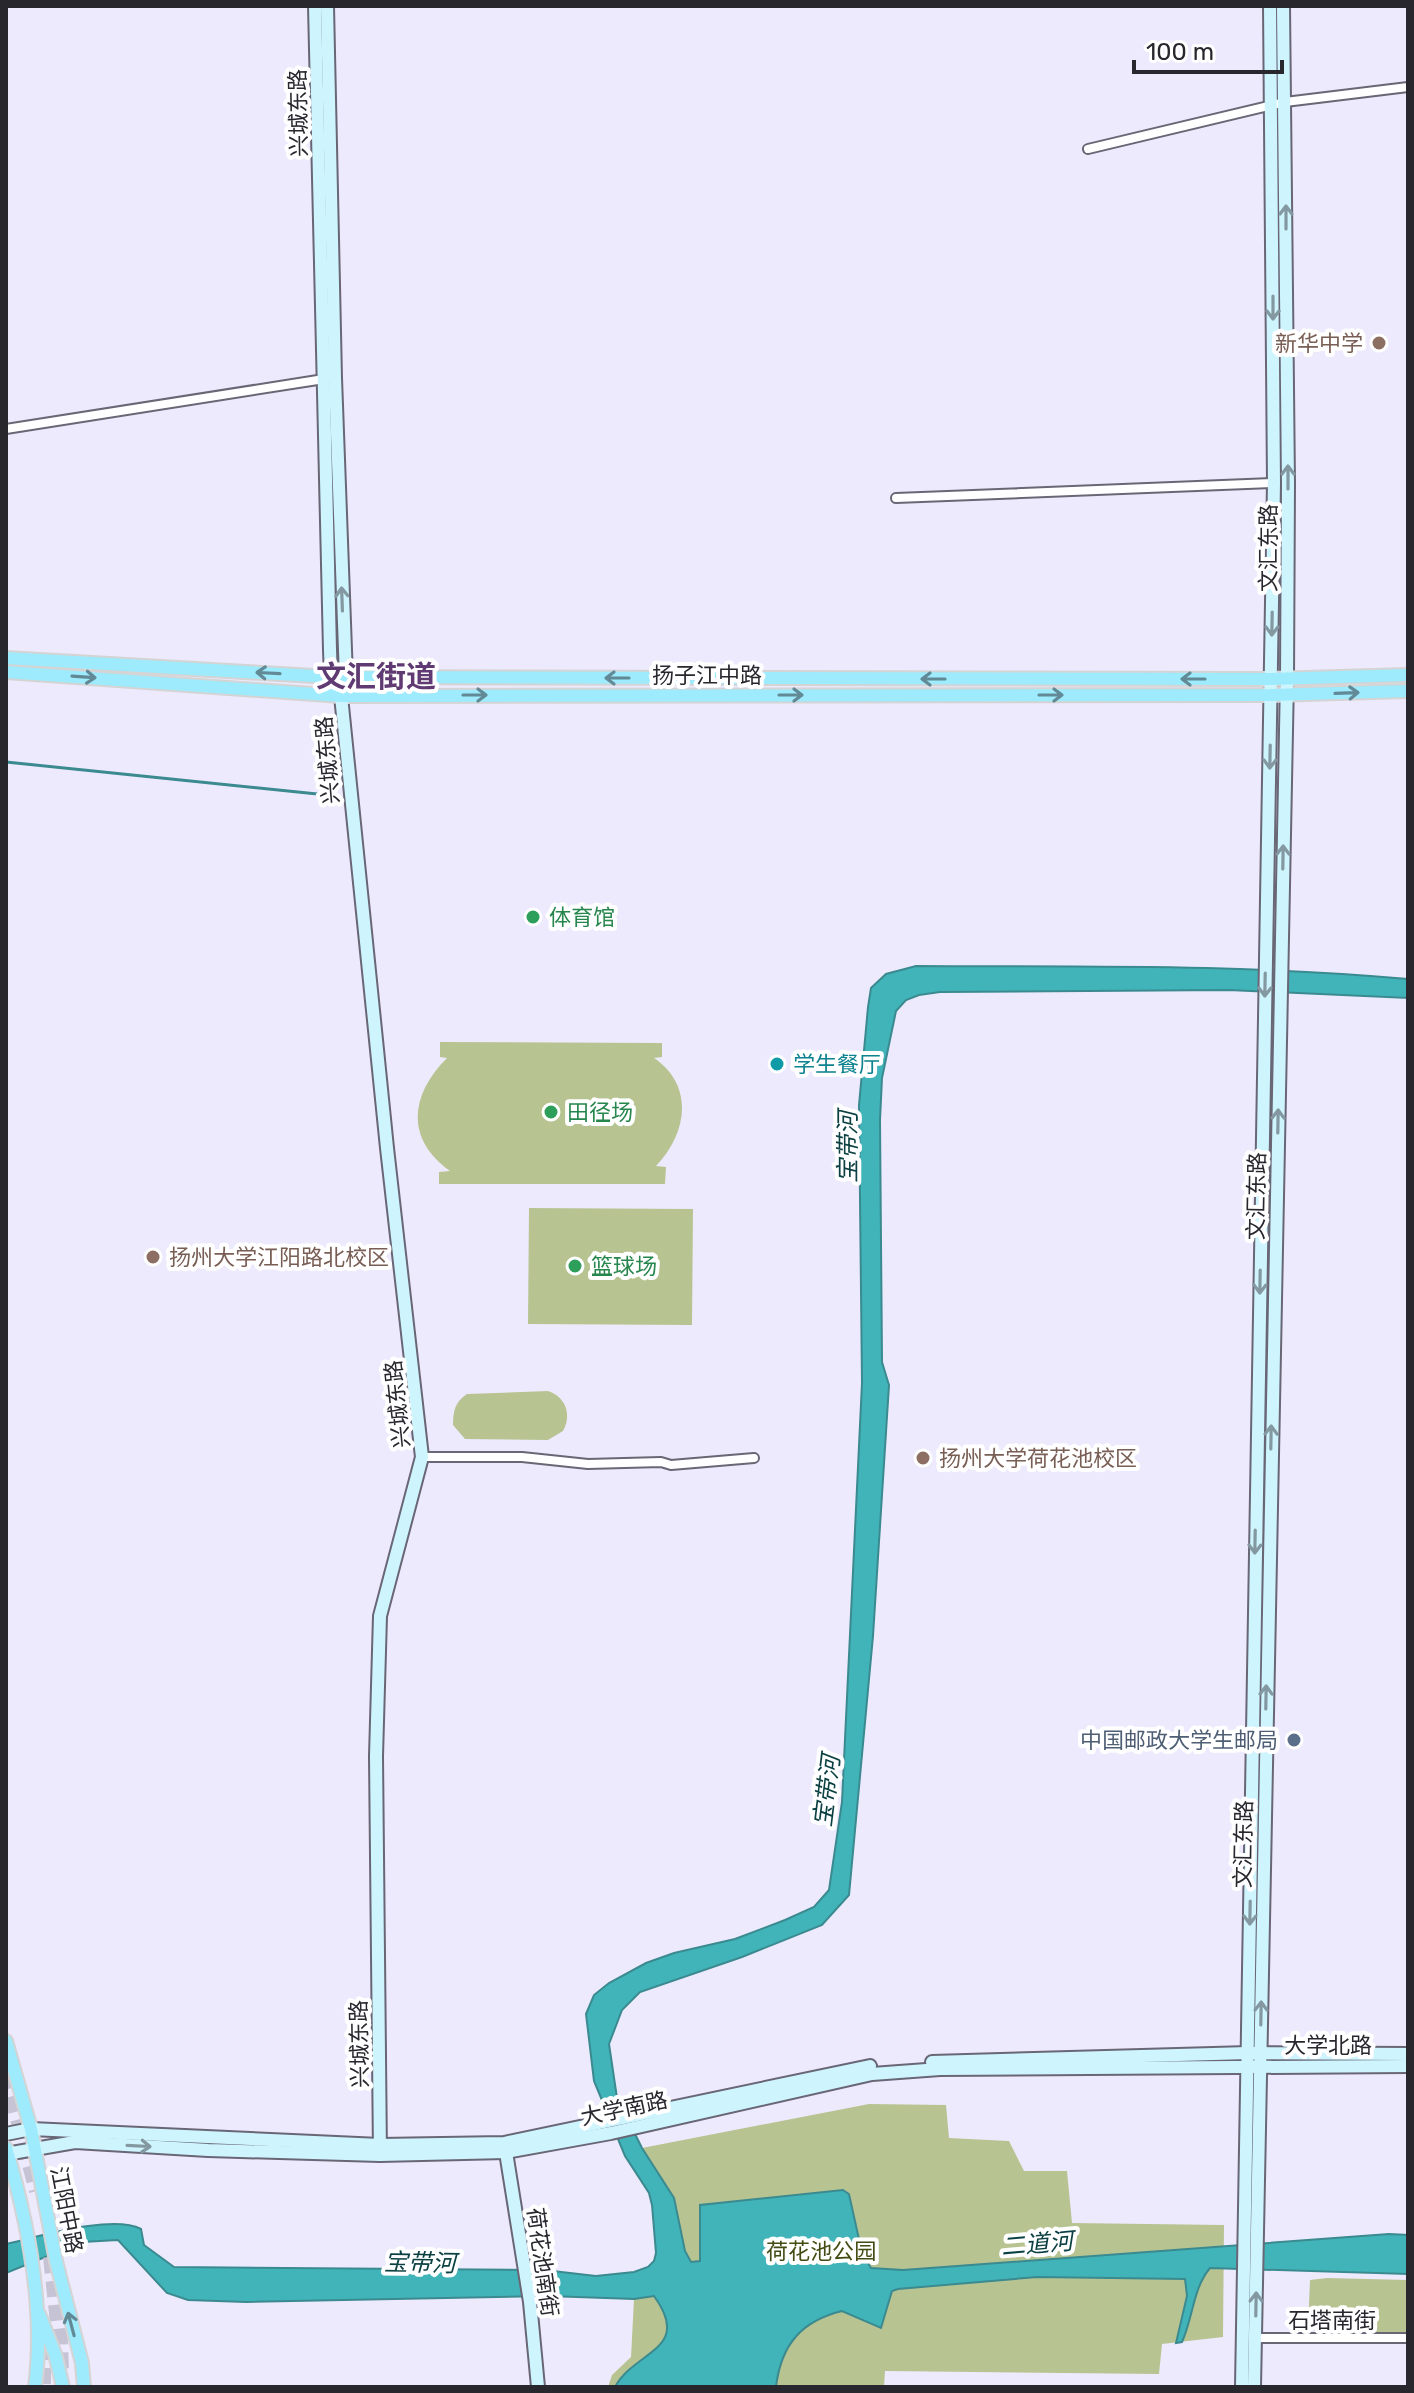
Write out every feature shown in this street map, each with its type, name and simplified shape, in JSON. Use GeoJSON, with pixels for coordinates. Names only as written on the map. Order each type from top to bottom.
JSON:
{"type":"FeatureCollection","features":[{"type":"Feature","properties":{"kind":"main road","name":"扬子江中路"},"geometry":{"type":"LineString","coordinates":[[6,658],[331,677],[1287,679],[1408,675]]}},
{"type":"Feature","properties":{"kind":"main road","name":"扬子江中路"},"geometry":{"type":"LineString","coordinates":[[6,672],[341,696],[1286,695],[1408,691]]}},
{"type":"Feature","properties":{"kind":"main road","name":"江阳中路"},"geometry":{"type":"LineString","coordinates":[[6,2041],[31,2129],[56,2261],[82,2363],[84,2387]]}},
{"type":"Feature","properties":{"kind":"main road","name":"江阳中路"},"geometry":{"type":"LineString","coordinates":[[7,2152],[27,2234],[35,2304],[35,2387]]}},
{"type":"Feature","properties":{"kind":"main road","name":"江阳中路"},"geometry":{"type":"LineString","coordinates":[[35,2304],[55,2354],[63,2387]]}},
{"type":"Feature","properties":{"kind":"street","name":"兴城东路"},"geometry":{"type":"LineString","coordinates":[[315,6],[331,677],[341,696]]}},
{"type":"Feature","properties":{"kind":"street","name":"兴城东路"},"geometry":{"type":"LineString","coordinates":[[327,6],[346,677],[341,696],[422,1457],[380,1616],[376,1756],[380,2150]]}},
{"type":"Feature","properties":{"kind":"street","name":"文汇东路"},"geometry":{"type":"LineString","coordinates":[[1254,2059],[1264,1036],[1274,483],[1270,6]]}},
{"type":"Feature","properties":{"kind":"street","name":"文汇东路"},"geometry":{"type":"LineString","coordinates":[[1242,2387],[1250,2277],[1287,679],[1283,6]]}},
{"type":"Feature","properties":{"kind":"street"},"geometry":{"type":"LineString","coordinates":[[1088,149],[1285,102],[1408,87]]}},
{"type":"Feature","properties":{"kind":"street"},"geometry":{"type":"LineString","coordinates":[[6,429],[324,379]]}},
{"type":"Feature","properties":{"kind":"street"},"geometry":{"type":"LineString","coordinates":[[896,498],[1274,483]]}},
{"type":"Feature","properties":{"kind":"street"},"geometry":{"type":"LineString","coordinates":[[422,1457],[522,1457],[588,1464],[661,1462],[671,1465],[754,1458]]}},
{"type":"Feature","properties":{"kind":"street","name":"大学北路"},"geometry":{"type":"LineString","coordinates":[[1254,2059],[1408,2054]]}},
{"type":"Feature","properties":{"kind":"street","name":"大学北路"},"geometry":{"type":"LineString","coordinates":[[1254,2059],[1408,2066]]}},
{"type":"Feature","properties":{"kind":"street","name":"大学南路"},"geometry":{"type":"LineString","coordinates":[[7,2152],[75,2142],[208,2150],[505,2148],[872,2074],[1254,2059]]}},
{"type":"Feature","properties":{"kind":"street","name":"大学南路"},"geometry":{"type":"LineString","coordinates":[[6,2134],[31,2129],[380,2150]]}},
{"type":"Feature","properties":{"kind":"street","name":"荷花池南街"},"geometry":{"type":"LineString","coordinates":[[505,2148],[530,2302],[538,2387]]}},
{"type":"Feature","properties":{"kind":"street","name":"文汇东路"},"geometry":{"type":"LineString","coordinates":[[1250,2277],[1255,2338],[1254,2387]]}},
{"type":"Feature","properties":{"kind":"street","name":"石塔南街"},"geometry":{"type":"LineString","coordinates":[[1255,2338],[1408,2338]]}},
{"type":"Feature","properties":{"kind":"green space","name":"田径场"},"geometry":{"type":"Polygon","coordinates":[[[440,1042],[662,1043],[662,1057],[654,1058],[676,1082],[682,1110],[675,1140],[656,1166],[666,1167],[665,1184],[439,1184],[439,1172],[450,1171],[425,1145],[418,1116],[426,1087],[447,1058],[440,1057],[440,1042]]]}},
{"type":"Feature","properties":{"kind":"green space"},"geometry":{"type":"Polygon","coordinates":[[[529,1208],[693,1209],[692,1325],[528,1324],[529,1208]]]}},
{"type":"Feature","properties":{"kind":"green space"},"geometry":{"type":"Polygon","coordinates":[[[548,1391],[563,1402],[567,1419],[563,1431],[548,1440],[465,1439],[453,1425],[456,1407],[467,1394],[548,1391]]]}},
{"type":"Feature","properties":{"kind":"green space","name":"荷花池公园"},"geometry":{"type":"Polygon","coordinates":[[[869,2104],[946,2105],[949,2138],[1009,2141],[1024,2171],[1067,2171],[1072,2223],[1224,2225],[1223,2337],[1162,2344],[1159,2374],[885,2371],[884,2387],[608,2387],[612,2375],[631,2357],[634,2299],[685,2251],[674,2198],[642,2148],[869,2104]]]}},
{"type":"Feature","properties":{"kind":"green space"},"geometry":{"type":"Polygon","coordinates":[[[1310,2280],[1408,2280],[1408,2335],[1308,2330],[1310,2280]]]}},
{"type":"Feature","properties":{"kind":"water"},"geometry":{"type":"Polygon","coordinates":[[[916,966],[1162,967],[1346,974],[1408,979],[1408,998],[1229,990],[940,992],[906,1000],[896,1011],[882,1078],[880,1120],[882,1362],[889,1385],[873,1636],[849,1895],[822,1925],[640,1992],[622,2010],[609,2044],[617,2098],[642,2148],[674,2198],[685,2251],[691,2262],[700,2261],[700,2205],[843,2190],[849,2194],[862,2253],[871,2268],[903,2270],[1389,2234],[1408,2235],[1408,2274],[1210,2268],[1200,2285],[1182,2342],[1176,2343],[1187,2296],[1185,2279],[1037,2277],[898,2289],[892,2291],[881,2328],[842,2311],[804,2328],[788,2347],[776,2387],[615,2387],[664,2339],[667,2328],[664,2314],[654,2296],[634,2299],[548,2296],[246,2302],[188,2300],[167,2293],[118,2240],[82,2242],[6,2273],[6,2244],[75,2228],[112,2224],[141,2229],[144,2245],[174,2267],[544,2270],[596,2276],[634,2272],[654,2261],[656,2253],[649,2193],[625,2156],[594,2081],[586,2014],[594,1995],[646,1963],[735,1939],[785,1920],[814,1907],[829,1890],[842,1802],[862,1383],[859,1105],[868,1007],[871,988],[886,974],[916,966]]]}},
{"type":"Feature","properties":{"kind":"waterway"},"geometry":{"type":"LineString","coordinates":[[6,762],[327,795]]}},
{"type":"Feature","properties":{"kind":"tunnel"},"geometry":{"type":"LineString","coordinates":[[6,2073],[37,2191]]}},
{"type":"Feature","properties":{"kind":"tunnel"},"geometry":{"type":"LineString","coordinates":[[51,2257],[61,2373]]}},
{"type":"Feature","properties":{"kind":"tunnel"},"geometry":{"type":"LineString","coordinates":[[43,2344],[43,2387]]}},
{"type":"Feature","properties":{"kind":"place","name":"新华中学"},"geometry":{"type":"Point","coordinates":[1379,343]}},
{"type":"Feature","properties":{"kind":"place","name":"体育馆"},"geometry":{"type":"Point","coordinates":[533,917]}},
{"type":"Feature","properties":{"kind":"place","name":"学生餐厅"},"geometry":{"type":"Point","coordinates":[777,1064]}},
{"type":"Feature","properties":{"kind":"place","name":"田径场"},"geometry":{"type":"Point","coordinates":[551,1112]}},
{"type":"Feature","properties":{"kind":"place","name":"扬州大学江阳路北校区"},"geometry":{"type":"Point","coordinates":[153,1257]}},
{"type":"Feature","properties":{"kind":"place","name":"篮球场"},"geometry":{"type":"Point","coordinates":[575,1266]}},
{"type":"Feature","properties":{"kind":"place","name":"扬州大学荷花池校区"},"geometry":{"type":"Point","coordinates":[923,1458]}},
{"type":"Feature","properties":{"kind":"place","name":"中国邮政大学生邮局"},"geometry":{"type":"Point","coordinates":[1294,1740]}},
{"type":"Feature","properties":{"kind":"district","name":"文汇街道"},"geometry":{"type":"Point","coordinates":[376,677]}},
{"type":"Feature","properties":{"kind":"water label","name":"宝带河"},"geometry":{"type":"Point","coordinates":[848,1147]}},
{"type":"Feature","properties":{"kind":"water label","name":"宝带河"},"geometry":{"type":"Point","coordinates":[827,1791]}},
{"type":"Feature","properties":{"kind":"water label","name":"二道河"},"geometry":{"type":"Point","coordinates":[1037,2244]}},
{"type":"Feature","properties":{"kind":"water label","name":"宝带河"},"geometry":{"type":"Point","coordinates":[420,2263]}}]}
